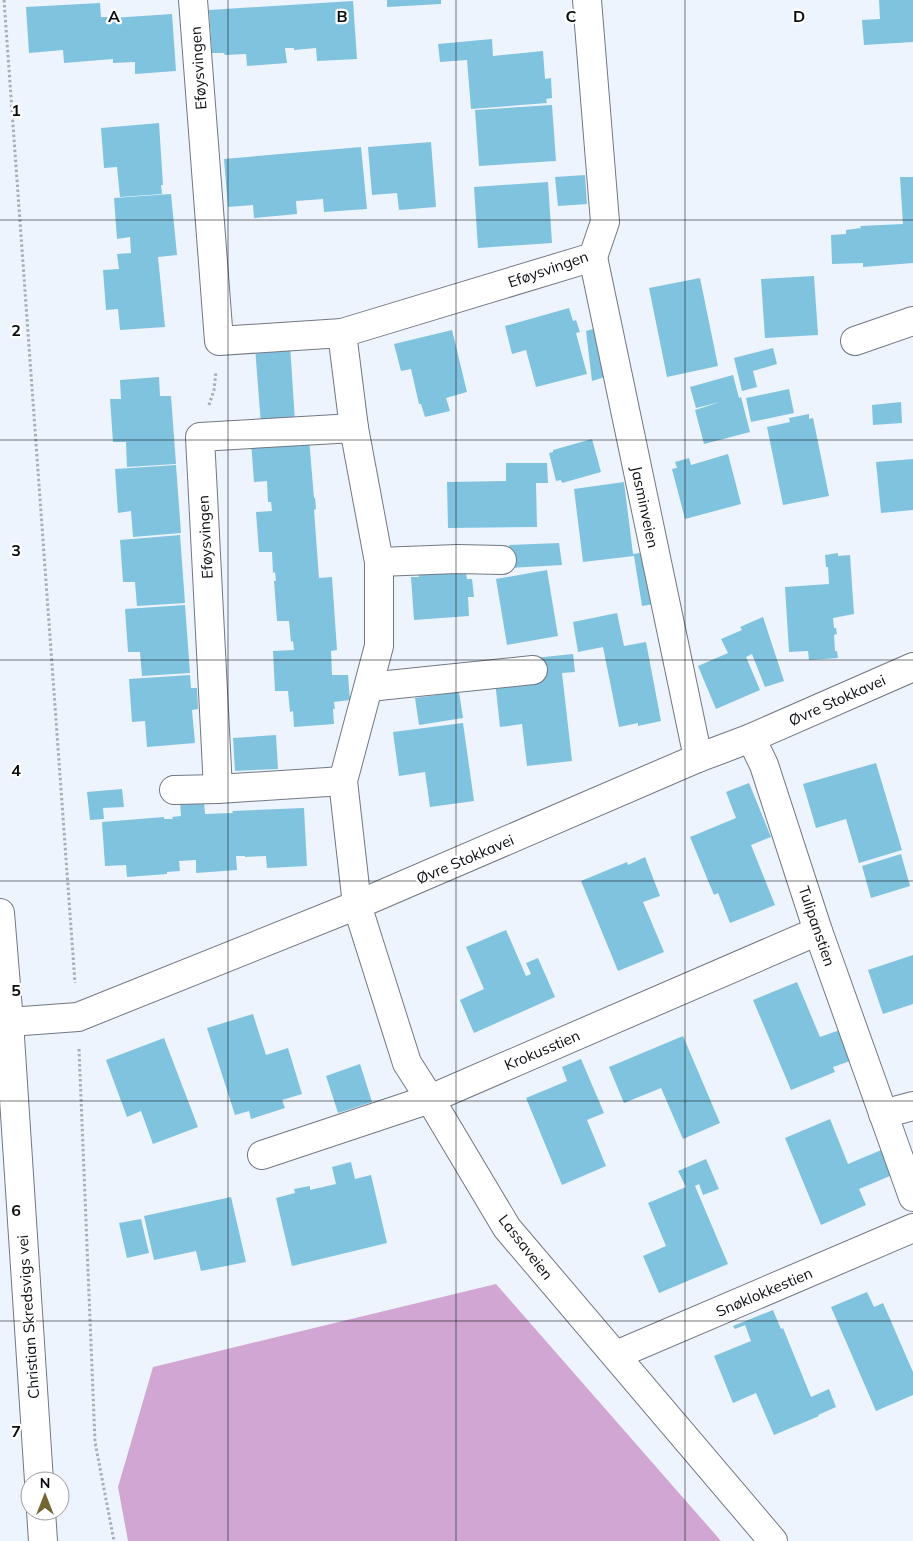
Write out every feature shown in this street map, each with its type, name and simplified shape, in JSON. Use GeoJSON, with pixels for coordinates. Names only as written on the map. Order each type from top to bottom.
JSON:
{"type":"FeatureCollection","features":[{"type":"Feature","properties":{"kind":"street","name":"Eføysvingen"},"geometry":{"type":"LineString","coordinates":[[193,0],[219,341],[342,333],[593,257],[605,222],[587,0]]}},
{"type":"Feature","properties":{"kind":"street","name":"Jasminveien"},"geometry":{"type":"LineString","coordinates":[[593,257],[698,758]]}},
{"type":"Feature","properties":{"kind":"street"},"geometry":{"type":"LineString","coordinates":[[855,340],[913,321]]}},
{"type":"Feature","properties":{"kind":"street"},"geometry":{"type":"LineString","coordinates":[[342,333],[354,428],[379,562],[379,646],[343,781],[357,906]]}},
{"type":"Feature","properties":{"kind":"street"},"geometry":{"type":"LineString","coordinates":[[200,437],[354,428]]}},
{"type":"Feature","properties":{"kind":"street","name":"Eføysvingen"},"geometry":{"type":"LineString","coordinates":[[200,437],[218,789]]}},
{"type":"Feature","properties":{"kind":"street"},"geometry":{"type":"LineString","coordinates":[[379,562],[502,560]]}},
{"type":"Feature","properties":{"kind":"street","name":"Øvre Stokkavei"},"geometry":{"type":"LineString","coordinates":[[9,1022],[78,1017],[357,906],[913,667]]}},
{"type":"Feature","properties":{"kind":"street"},"geometry":{"type":"LineString","coordinates":[[369,687],[533,670]]}},
{"type":"Feature","properties":{"kind":"street","name":"Tulipanstien"},"geometry":{"type":"LineString","coordinates":[[751,738],[764,764],[818,931],[913,1197]]}},
{"type":"Feature","properties":{"kind":"street"},"geometry":{"type":"LineString","coordinates":[[174,790],[343,781]]}},
{"type":"Feature","properties":{"kind":"street","name":"Lassaveien"},"geometry":{"type":"LineString","coordinates":[[357,906],[407,1063],[507,1228],[773,1541]]}},
{"type":"Feature","properties":{"kind":"street","name":"Christian Skredsvigs vei"},"geometry":{"type":"LineString","coordinates":[[0,914],[9,1022],[38,1471]]}},
{"type":"Feature","properties":{"kind":"street","name":"Krokusstien"},"geometry":{"type":"LineString","coordinates":[[262,1155],[430,1099],[818,931]]}},
{"type":"Feature","properties":{"kind":"street"},"geometry":{"type":"LineString","coordinates":[[883,1114],[913,1106]]}},
{"type":"Feature","properties":{"kind":"street","name":"Snøklokkestien"},"geometry":{"type":"LineString","coordinates":[[616,1355],[913,1228]]}},
{"type":"Feature","properties":{"kind":"street"},"geometry":{"type":"LineString","coordinates":[[42,1521],[43,1541]]}},
{"type":"Feature","properties":{"kind":"path"},"geometry":{"type":"LineString","coordinates":[[4,0],[76,984]]}},
{"type":"Feature","properties":{"kind":"path"},"geometry":{"type":"LineString","coordinates":[[200,437],[214,390],[219,341]]}},
{"type":"Feature","properties":{"kind":"path"},"geometry":{"type":"LineString","coordinates":[[80,1049],[95,1442],[114,1541]]}},
{"type":"Feature","properties":{"kind":"shaded area"},"geometry":{"type":"Polygon","coordinates":[[[496,1284],[721,1541],[128,1541],[118,1487],[153,1367],[496,1284]]]}},
{"type":"Feature","properties":{"kind":"building"},"geometry":{"type":"Polygon","coordinates":[[[387,0],[441,0],[441,4],[387,7],[387,0]]]}},
{"type":"Feature","properties":{"kind":"building"},"geometry":{"type":"Polygon","coordinates":[[[879,0],[913,0],[913,42],[864,45],[862,20],[880,19],[879,0]]]}},
{"type":"Feature","properties":{"kind":"building"},"geometry":{"type":"Polygon","coordinates":[[[353,1],[357,59],[317,61],[316,48],[294,50],[294,48],[285,48],[287,63],[247,66],[246,54],[225,55],[224,53],[212,53],[209,10],[353,1]]]}},
{"type":"Feature","properties":{"kind":"building"},"geometry":{"type":"Polygon","coordinates":[[[100,3],[101,17],[172,14],[176,71],[135,74],[135,62],[113,63],[113,59],[64,63],[63,50],[29,53],[26,7],[100,3]]]}},
{"type":"Feature","properties":{"kind":"building"},"geometry":{"type":"Polygon","coordinates":[[[492,39],[493,56],[543,51],[545,79],[551,78],[552,98],[546,99],[547,103],[471,109],[467,60],[440,62],[438,44],[492,39]]]}},
{"type":"Feature","properties":{"kind":"building"},"geometry":{"type":"Polygon","coordinates":[[[552,105],[556,161],[479,166],[475,110],[552,105]]]}},
{"type":"Feature","properties":{"kind":"building"},"geometry":{"type":"Polygon","coordinates":[[[159,123],[162,194],[120,197],[117,167],[104,168],[101,128],[159,123]]]}},
{"type":"Feature","properties":{"kind":"building"},"geometry":{"type":"Polygon","coordinates":[[[431,142],[436,207],[399,210],[397,193],[372,195],[368,147],[431,142]]]}},
{"type":"Feature","properties":{"kind":"building"},"geometry":{"type":"Polygon","coordinates":[[[361,147],[367,209],[324,212],[323,199],[296,201],[297,214],[254,218],[253,205],[228,207],[224,159],[361,147]]]}},
{"type":"Feature","properties":{"kind":"building"},"geometry":{"type":"Polygon","coordinates":[[[585,175],[587,204],[558,206],[555,177],[585,175]]]}},
{"type":"Feature","properties":{"kind":"building"},"geometry":{"type":"Polygon","coordinates":[[[900,177],[913,177],[913,263],[863,267],[863,263],[832,264],[831,235],[846,234],[846,230],[861,228],[860,226],[903,224],[900,177]]]}},
{"type":"Feature","properties":{"kind":"building"},"geometry":{"type":"Polygon","coordinates":[[[548,182],[552,243],[478,248],[474,187],[548,182]]]}},
{"type":"Feature","properties":{"kind":"building"},"geometry":{"type":"Polygon","coordinates":[[[171,194],[177,255],[158,257],[165,327],[120,330],[118,309],[106,310],[103,270],[119,269],[117,254],[131,253],[130,237],[117,239],[114,198],[171,194]]]}},
{"type":"Feature","properties":{"kind":"building"},"geometry":{"type":"Polygon","coordinates":[[[814,276],[818,335],[765,338],[761,279],[814,276]]]}},
{"type":"Feature","properties":{"kind":"building"},"geometry":{"type":"Polygon","coordinates":[[[700,278],[718,366],[667,377],[649,288],[700,278]]]}},
{"type":"Feature","properties":{"kind":"building"},"geometry":{"type":"Polygon","coordinates":[[[569,308],[573,321],[576,320],[580,332],[576,333],[587,374],[536,387],[526,350],[512,354],[505,326],[569,308]]]}},
{"type":"Feature","properties":{"kind":"building"},"geometry":{"type":"Polygon","coordinates":[[[604,326],[611,375],[592,381],[586,331],[604,326]]]}},
{"type":"Feature","properties":{"kind":"building"},"geometry":{"type":"Polygon","coordinates":[[[452,330],[467,392],[446,398],[450,411],[425,417],[421,404],[419,404],[411,369],[401,371],[394,344],[452,330]]]}},
{"type":"Feature","properties":{"kind":"building"},"geometry":{"type":"Polygon","coordinates":[[[290,344],[295,422],[261,425],[255,347],[290,344]]]}},
{"type":"Feature","properties":{"kind":"building"},"geometry":{"type":"Polygon","coordinates":[[[773,348],[777,364],[753,371],[757,387],[742,391],[734,358],[773,348]]]}},
{"type":"Feature","properties":{"kind":"building"},"geometry":{"type":"Polygon","coordinates":[[[733,375],[750,432],[704,444],[695,410],[720,402],[696,408],[690,387],[733,375]]]}},
{"type":"Feature","properties":{"kind":"building"},"geometry":{"type":"Polygon","coordinates":[[[159,377],[160,396],[171,396],[176,464],[127,467],[126,442],[113,442],[110,399],[121,399],[120,380],[159,377]]]}},
{"type":"Feature","properties":{"kind":"building"},"geometry":{"type":"Polygon","coordinates":[[[789,389],[794,413],[751,422],[746,398],[789,389]]]}},
{"type":"Feature","properties":{"kind":"building"},"geometry":{"type":"Polygon","coordinates":[[[901,402],[902,423],[873,425],[872,405],[901,402]]]}},
{"type":"Feature","properties":{"kind":"building"},"geometry":{"type":"Polygon","coordinates":[[[809,414],[809,419],[813,418],[829,496],[783,505],[767,427],[790,422],[789,418],[809,414]]]}},
{"type":"Feature","properties":{"kind":"building"},"geometry":{"type":"Polygon","coordinates":[[[309,438],[316,509],[314,510],[319,578],[332,577],[337,650],[331,651],[332,675],[348,675],[350,700],[334,702],[334,724],[294,727],[293,711],[290,712],[288,691],[275,691],[273,651],[294,650],[293,641],[291,642],[289,621],[277,621],[274,581],[276,581],[275,572],[273,573],[272,552],[259,552],[256,512],[272,511],[271,502],[268,502],[267,481],[254,482],[251,442],[309,438]]]}},
{"type":"Feature","properties":{"kind":"building"},"geometry":{"type":"Polygon","coordinates":[[[592,439],[601,472],[562,483],[561,480],[556,481],[549,453],[553,452],[553,450],[592,439]]]}},
{"type":"Feature","properties":{"kind":"building"},"geometry":{"type":"Polygon","coordinates":[[[728,454],[741,504],[685,519],[672,469],[677,468],[675,462],[689,458],[691,465],[728,454]]]}},
{"type":"Feature","properties":{"kind":"building"},"geometry":{"type":"Polygon","coordinates":[[[913,459],[913,510],[881,513],[876,462],[913,459]]]}},
{"type":"Feature","properties":{"kind":"building"},"geometry":{"type":"Polygon","coordinates":[[[506,463],[547,463],[548,483],[536,483],[537,527],[448,528],[447,482],[506,481],[506,463]]]}},
{"type":"Feature","properties":{"kind":"building"},"geometry":{"type":"Polygon","coordinates":[[[176,465],[181,533],[133,537],[131,511],[118,513],[115,469],[176,465]]]}},
{"type":"Feature","properties":{"kind":"building"},"geometry":{"type":"Polygon","coordinates":[[[624,482],[633,554],[646,552],[654,604],[642,606],[634,556],[583,562],[574,489],[624,482]]]}},
{"type":"Feature","properties":{"kind":"building"},"geometry":{"type":"Polygon","coordinates":[[[180,535],[185,603],[137,606],[135,582],[123,582],[120,540],[180,535]]]}},
{"type":"Feature","properties":{"kind":"building"},"geometry":{"type":"Polygon","coordinates":[[[559,543],[562,565],[509,568],[509,545],[559,543]]]}},
{"type":"Feature","properties":{"kind":"building"},"geometry":{"type":"Polygon","coordinates":[[[838,553],[838,556],[850,555],[854,614],[833,618],[837,634],[834,635],[835,651],[837,651],[838,658],[809,660],[808,651],[789,652],[785,587],[829,584],[825,555],[838,553]]]}},
{"type":"Feature","properties":{"kind":"building"},"geometry":{"type":"Polygon","coordinates":[[[457,567],[458,574],[466,573],[467,579],[472,579],[474,597],[468,597],[469,616],[414,620],[411,577],[419,577],[418,570],[457,567]]]}},
{"type":"Feature","properties":{"kind":"building"},"geometry":{"type":"Polygon","coordinates":[[[547,570],[558,636],[507,645],[496,579],[547,570]]]}},
{"type":"Feature","properties":{"kind":"building"},"geometry":{"type":"Polygon","coordinates":[[[185,605],[190,673],[142,676],[140,652],[128,652],[125,609],[185,605]]]}},
{"type":"Feature","properties":{"kind":"building"},"geometry":{"type":"Polygon","coordinates":[[[617,613],[624,646],[646,642],[661,721],[638,726],[638,723],[619,727],[603,647],[578,652],[573,622],[617,613]]]}},
{"type":"Feature","properties":{"kind":"building"},"geometry":{"type":"Polygon","coordinates":[[[763,617],[784,681],[765,687],[752,654],[746,657],[760,690],[716,709],[698,666],[728,653],[721,639],[742,630],[740,627],[763,617]]]}},
{"type":"Feature","properties":{"kind":"building"},"geometry":{"type":"Polygon","coordinates":[[[573,654],[575,672],[562,673],[572,761],[527,766],[522,724],[500,727],[495,681],[534,658],[573,654]]]}},
{"type":"Feature","properties":{"kind":"building"},"geometry":{"type":"Polygon","coordinates":[[[190,675],[191,688],[197,688],[198,709],[192,710],[195,743],[147,747],[145,721],[132,722],[129,679],[190,675]]]}},
{"type":"Feature","properties":{"kind":"building"},"geometry":{"type":"Polygon","coordinates":[[[459,692],[463,718],[419,725],[415,698],[459,692]]]}},
{"type":"Feature","properties":{"kind":"building"},"geometry":{"type":"Polygon","coordinates":[[[463,723],[474,801],[430,807],[425,772],[399,776],[393,732],[463,723]]]}},
{"type":"Feature","properties":{"kind":"building"},"geometry":{"type":"Polygon","coordinates":[[[276,735],[278,769],[235,771],[233,738],[276,735]]]}},
{"type":"Feature","properties":{"kind":"building"},"geometry":{"type":"Polygon","coordinates":[[[876,763],[902,850],[859,863],[846,819],[816,828],[803,784],[876,763]]]}},
{"type":"Feature","properties":{"kind":"building"},"geometry":{"type":"Polygon","coordinates":[[[749,783],[771,837],[751,845],[775,905],[730,923],[718,893],[714,895],[690,837],[736,818],[726,792],[749,783]]]}},
{"type":"Feature","properties":{"kind":"building"},"geometry":{"type":"Polygon","coordinates":[[[122,789],[124,807],[103,808],[104,819],[90,820],[87,792],[122,789]]]}},
{"type":"Feature","properties":{"kind":"building"},"geometry":{"type":"Polygon","coordinates":[[[204,801],[205,814],[304,808],[307,866],[267,868],[266,856],[236,856],[237,870],[196,873],[196,860],[179,861],[180,871],[167,872],[167,874],[127,877],[126,865],[105,866],[102,822],[164,817],[164,819],[173,819],[172,817],[181,816],[180,802],[204,801]]]}},
{"type":"Feature","properties":{"kind":"building"},"geometry":{"type":"Polygon","coordinates":[[[901,854],[910,886],[871,898],[862,866],[901,854]]]}},
{"type":"Feature","properties":{"kind":"building"},"geometry":{"type":"Polygon","coordinates":[[[645,857],[660,896],[643,902],[664,952],[618,971],[581,881],[627,862],[628,865],[645,857]]]}},
{"type":"Feature","properties":{"kind":"building"},"geometry":{"type":"Polygon","coordinates":[[[506,930],[526,976],[531,974],[526,963],[538,958],[555,997],[474,1033],[460,1000],[484,989],[466,947],[506,930]]]}},
{"type":"Feature","properties":{"kind":"building"},"geometry":{"type":"Polygon","coordinates":[[[913,955],[913,1004],[883,1014],[868,970],[913,955]]]}},
{"type":"Feature","properties":{"kind":"building"},"geometry":{"type":"Polygon","coordinates":[[[797,982],[820,1037],[840,1030],[853,1060],[833,1067],[835,1072],[791,1090],[753,1000],[797,982]]]}},
{"type":"Feature","properties":{"kind":"building"},"geometry":{"type":"Polygon","coordinates":[[[253,1014],[266,1055],[288,1048],[302,1094],[282,1100],[285,1108],[251,1119],[249,1111],[235,1115],[207,1028],[253,1014]]]}},
{"type":"Feature","properties":{"kind":"building"},"geometry":{"type":"Polygon","coordinates":[[[683,1036],[720,1123],[683,1139],[661,1088],[624,1103],[609,1067],[683,1036]]]}},
{"type":"Feature","properties":{"kind":"building"},"geometry":{"type":"Polygon","coordinates":[[[164,1038],[198,1127],[153,1144],[141,1111],[127,1117],[106,1060],[164,1038]]]}},
{"type":"Feature","properties":{"kind":"building"},"geometry":{"type":"Polygon","coordinates":[[[581,1059],[604,1113],[587,1120],[606,1166],[562,1185],[526,1098],[567,1081],[562,1067],[581,1059]]]}},
{"type":"Feature","properties":{"kind":"building"},"geometry":{"type":"Polygon","coordinates":[[[360,1064],[372,1102],[338,1113],[326,1076],[360,1064]]]}},
{"type":"Feature","properties":{"kind":"building"},"geometry":{"type":"Polygon","coordinates":[[[830,1119],[848,1164],[886,1148],[897,1173],[859,1189],[866,1205],[821,1225],[785,1138],[830,1119]]]}},
{"type":"Feature","properties":{"kind":"building"},"geometry":{"type":"Polygon","coordinates":[[[706,1159],[719,1189],[703,1195],[699,1184],[695,1186],[728,1264],[659,1293],[643,1256],[666,1246],[648,1203],[686,1187],[678,1171],[706,1159]]]}},
{"type":"Feature","properties":{"kind":"building"},"geometry":{"type":"Polygon","coordinates":[[[351,1162],[355,1179],[371,1175],[387,1243],[292,1266],[276,1198],[295,1193],[294,1189],[310,1186],[310,1190],[336,1184],[332,1167],[351,1162]]]}},
{"type":"Feature","properties":{"kind":"building"},"geometry":{"type":"Polygon","coordinates":[[[231,1197],[246,1262],[201,1271],[196,1251],[154,1260],[144,1216],[231,1197]]]}},
{"type":"Feature","properties":{"kind":"building"},"geometry":{"type":"Polygon","coordinates":[[[141,1219],[149,1253],[127,1258],[119,1223],[141,1219]]]}},
{"type":"Feature","properties":{"kind":"building"},"geometry":{"type":"Polygon","coordinates":[[[867,1292],[874,1307],[883,1303],[913,1372],[913,1395],[876,1411],[831,1307],[867,1292]]]}},
{"type":"Feature","properties":{"kind":"building"},"geometry":{"type":"Polygon","coordinates":[[[773,1310],[781,1329],[783,1328],[811,1397],[829,1389],[836,1407],[774,1435],[756,1393],[733,1403],[714,1356],[751,1341],[745,1325],[735,1329],[733,1326],[773,1310]]]}}]}
